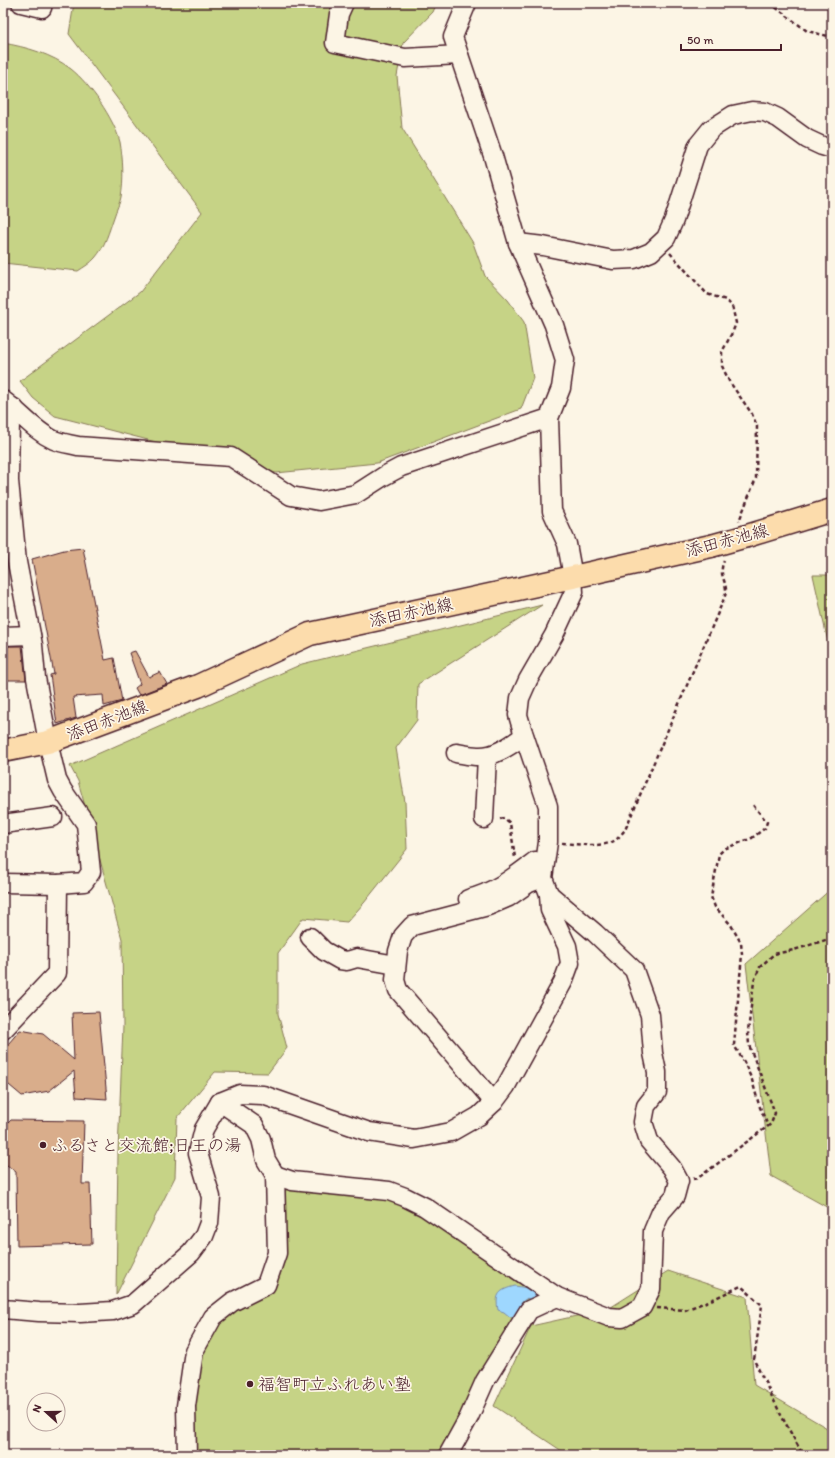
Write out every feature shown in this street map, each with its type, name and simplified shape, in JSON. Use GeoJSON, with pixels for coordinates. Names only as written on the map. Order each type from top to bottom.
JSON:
{"type":"FeatureCollection","features":[{"type":"Feature","properties":{"kind":"main road","name":"添田赤池線"},"geometry":{"type":"LineString","coordinates":[[3,751],[48,742],[198,686],[310,634],[711,546],[832,510]]}},
{"type":"Feature","properties":{"kind":"street"},"geometry":{"type":"LineString","coordinates":[[21,3],[42,8],[43,3]]}},
{"type":"Feature","properties":{"kind":"street"},"geometry":{"type":"LineString","coordinates":[[344,3],[339,14],[334,44],[405,58],[459,55]]}},
{"type":"Feature","properties":{"kind":"street"},"geometry":{"type":"LineString","coordinates":[[464,900],[482,896],[510,880],[540,858],[548,842],[548,806],[518,716],[520,698],[528,680],[554,634],[574,592],[567,544],[552,511],[549,418],[561,388],[565,360],[554,325],[518,243],[493,156],[453,37],[466,3]]}},
{"type":"Feature","properties":{"kind":"street"},"geometry":{"type":"LineString","coordinates":[[518,243],[543,246],[613,260],[634,259],[651,252],[666,238],[674,220],[698,145],[711,129],[733,115],[752,111],[765,112],[778,118],[807,139],[832,149]]}},
{"type":"Feature","properties":{"kind":"street"},"geometry":{"type":"LineString","coordinates":[[9,404],[38,430],[54,440],[78,446],[231,456],[292,496],[319,501],[356,494],[401,467],[549,418]]}},
{"type":"Feature","properties":{"kind":"street"},"geometry":{"type":"LineString","coordinates":[[3,883],[58,884],[84,882],[91,872],[86,824],[57,780],[36,678],[32,635],[17,562],[9,481],[9,404]]}},
{"type":"Feature","properties":{"kind":"street"},"geometry":{"type":"LineString","coordinates":[[3,636],[32,635]]}},
{"type":"Feature","properties":{"kind":"street"},"geometry":{"type":"LineString","coordinates":[[456,753],[490,756],[524,736]]}},
{"type":"Feature","properties":{"kind":"street"},"geometry":{"type":"LineString","coordinates":[[484,819],[487,756]]}},
{"type":"Feature","properties":{"kind":"street"},"geometry":{"type":"LineString","coordinates":[[3,824],[53,817]]}},
{"type":"Feature","properties":{"kind":"street"},"geometry":{"type":"LineString","coordinates":[[509,873],[540,858]]}},
{"type":"Feature","properties":{"kind":"street"},"geometry":{"type":"LineString","coordinates":[[3,1309],[80,1313],[113,1311],[133,1304],[191,1253],[204,1236],[209,1223],[211,1197],[198,1154],[204,1129],[220,1102],[240,1094],[263,1095],[369,1132],[414,1139],[451,1132],[479,1116],[494,1102],[510,1079],[563,982],[570,963],[567,946],[550,910],[549,894],[543,878],[540,858]]}},
{"type":"Feature","properties":{"kind":"street"},"geometry":{"type":"LineString","coordinates":[[494,1102],[398,990],[395,980],[398,951],[404,936],[412,926],[488,906],[509,897],[529,884],[543,878]]}},
{"type":"Feature","properties":{"kind":"street"},"geometry":{"type":"LineString","coordinates":[[3,1030],[57,973],[58,884]]}},
{"type":"Feature","properties":{"kind":"street"},"geometry":{"type":"LineString","coordinates":[[274,1175],[292,1182],[389,1191],[425,1207],[557,1297],[609,1317],[622,1318],[642,1307],[651,1289],[652,1231],[661,1212],[675,1196],[675,1174],[649,1141],[643,1122],[646,1106],[657,1092],[657,1072],[653,1053],[650,1015],[634,970],[595,933],[549,894]]}},
{"type":"Feature","properties":{"kind":"street"},"geometry":{"type":"LineString","coordinates":[[310,937],[324,951],[340,960],[347,961],[356,958],[396,965]]}},
{"type":"Feature","properties":{"kind":"street"},"geometry":{"type":"LineString","coordinates":[[187,1455],[186,1406],[194,1351],[212,1317],[232,1302],[266,1285],[277,1253],[274,1175],[266,1160],[261,1139],[254,1125],[220,1102]]}},
{"type":"Feature","properties":{"kind":"street"},"geometry":{"type":"LineString","coordinates":[[448,1455],[485,1381],[529,1310],[557,1297]]}},
{"type":"Feature","properties":{"kind":"path"},"geometry":{"type":"LineString","coordinates":[[770,3],[807,31],[832,37]]}},
{"type":"Feature","properties":{"kind":"path"},"geometry":{"type":"LineString","coordinates":[[753,805],[768,822],[764,828],[752,838],[724,849],[718,854],[711,897],[715,907],[731,925],[741,943],[742,954],[734,1045],[752,1080],[759,1105],[768,1126]]}},
{"type":"Feature","properties":{"kind":"path"},"geometry":{"type":"LineString","coordinates":[[484,819],[490,822],[504,818],[510,823],[509,873]]}},
{"type":"Feature","properties":{"kind":"path"},"geometry":{"type":"LineString","coordinates":[[675,1174],[698,1178],[771,1124],[775,1113],[748,1038],[754,981],[760,968],[774,954],[794,950],[832,938]]}},
{"type":"Feature","properties":{"kind":"path"},"geometry":{"type":"LineString","coordinates":[[642,1307],[685,1310],[741,1286],[762,1305],[754,1360],[781,1415],[803,1455]]}},
{"type":"Feature","properties":{"kind":"green space"},"geometry":{"type":"Polygon","coordinates":[[[74,3],[437,3],[433,12],[403,43],[397,76],[402,128],[473,243],[485,276],[508,300],[524,322],[533,378],[521,409],[377,463],[276,473],[55,416],[33,398],[20,381],[140,292],[202,212],[69,34],[74,3]]]}},
{"type":"Feature","properties":{"kind":"green space"},"geometry":{"type":"Polygon","coordinates":[[[3,43],[47,55],[71,69],[86,84],[100,102],[117,133],[120,142],[123,176],[120,202],[106,239],[98,254],[93,260],[78,271],[3,263],[3,43]]]}},
{"type":"Feature","properties":{"kind":"green space"},"geometry":{"type":"Polygon","coordinates":[[[813,575],[832,575],[832,654],[830,651],[813,575]]]}},
{"type":"Feature","properties":{"kind":"green space"},"geometry":{"type":"Polygon","coordinates":[[[542,605],[418,684],[417,720],[396,748],[405,802],[407,849],[347,922],[303,918],[278,953],[278,1014],[287,1048],[268,1073],[215,1072],[177,1118],[175,1177],[116,1295],[118,1152],[123,1026],[122,939],[78,781],[70,766],[302,664],[542,605]]]}},
{"type":"Feature","properties":{"kind":"green space"},"geometry":{"type":"Polygon","coordinates":[[[832,888],[832,1210],[771,1176],[746,964],[832,888]]]}},
{"type":"Feature","properties":{"kind":"green space"},"geometry":{"type":"Polygon","coordinates":[[[281,1186],[367,1194],[419,1209],[547,1292],[448,1455],[187,1455],[186,1406],[213,1317],[266,1285],[281,1186]]]}},
{"type":"Feature","properties":{"kind":"green space"},"geometry":{"type":"Polygon","coordinates":[[[668,1271],[747,1297],[754,1385],[827,1428],[832,1424],[832,1455],[568,1455],[494,1406],[531,1326],[608,1309],[668,1271]]]}},
{"type":"Feature","properties":{"kind":"water"},"geometry":{"type":"Polygon","coordinates":[[[515,1286],[540,1290],[544,1293],[533,1302],[527,1298],[522,1302],[515,1317],[510,1317],[504,1312],[498,1310],[497,1300],[502,1291],[515,1286]]]}},
{"type":"Feature","properties":{"kind":"building"},"geometry":{"type":"Polygon","coordinates":[[[83,548],[105,660],[114,658],[122,701],[104,706],[103,695],[73,697],[76,718],[57,724],[50,675],[54,674],[32,559],[64,550],[83,548]]]}},
{"type":"Feature","properties":{"kind":"building"},"geometry":{"type":"Polygon","coordinates":[[[3,646],[22,646],[26,680],[3,680],[3,646]]]}},
{"type":"Feature","properties":{"kind":"building"},"geometry":{"type":"Polygon","coordinates":[[[135,651],[149,677],[160,672],[167,684],[139,695],[135,688],[140,684],[129,653],[135,651]]]}},
{"type":"Feature","properties":{"kind":"building"},"geometry":{"type":"Polygon","coordinates":[[[99,1012],[107,1099],[76,1097],[74,1071],[49,1091],[22,1096],[3,1080],[3,1050],[20,1030],[43,1034],[74,1060],[72,1013],[99,1012]]]}},
{"type":"Feature","properties":{"kind":"building"},"geometry":{"type":"Polygon","coordinates":[[[11,1120],[84,1121],[82,1184],[90,1184],[92,1244],[17,1246],[16,1172],[3,1162],[3,1128],[11,1120]]]}},
{"type":"Feature","properties":{"kind":"place","name":"ふるさと交流館;日王の湯"},"geometry":{"type":"Point","coordinates":[43,1145]}},
{"type":"Feature","properties":{"kind":"place","name":"福智町立ふれあい塾"},"geometry":{"type":"Point","coordinates":[250,1384]}}]}
